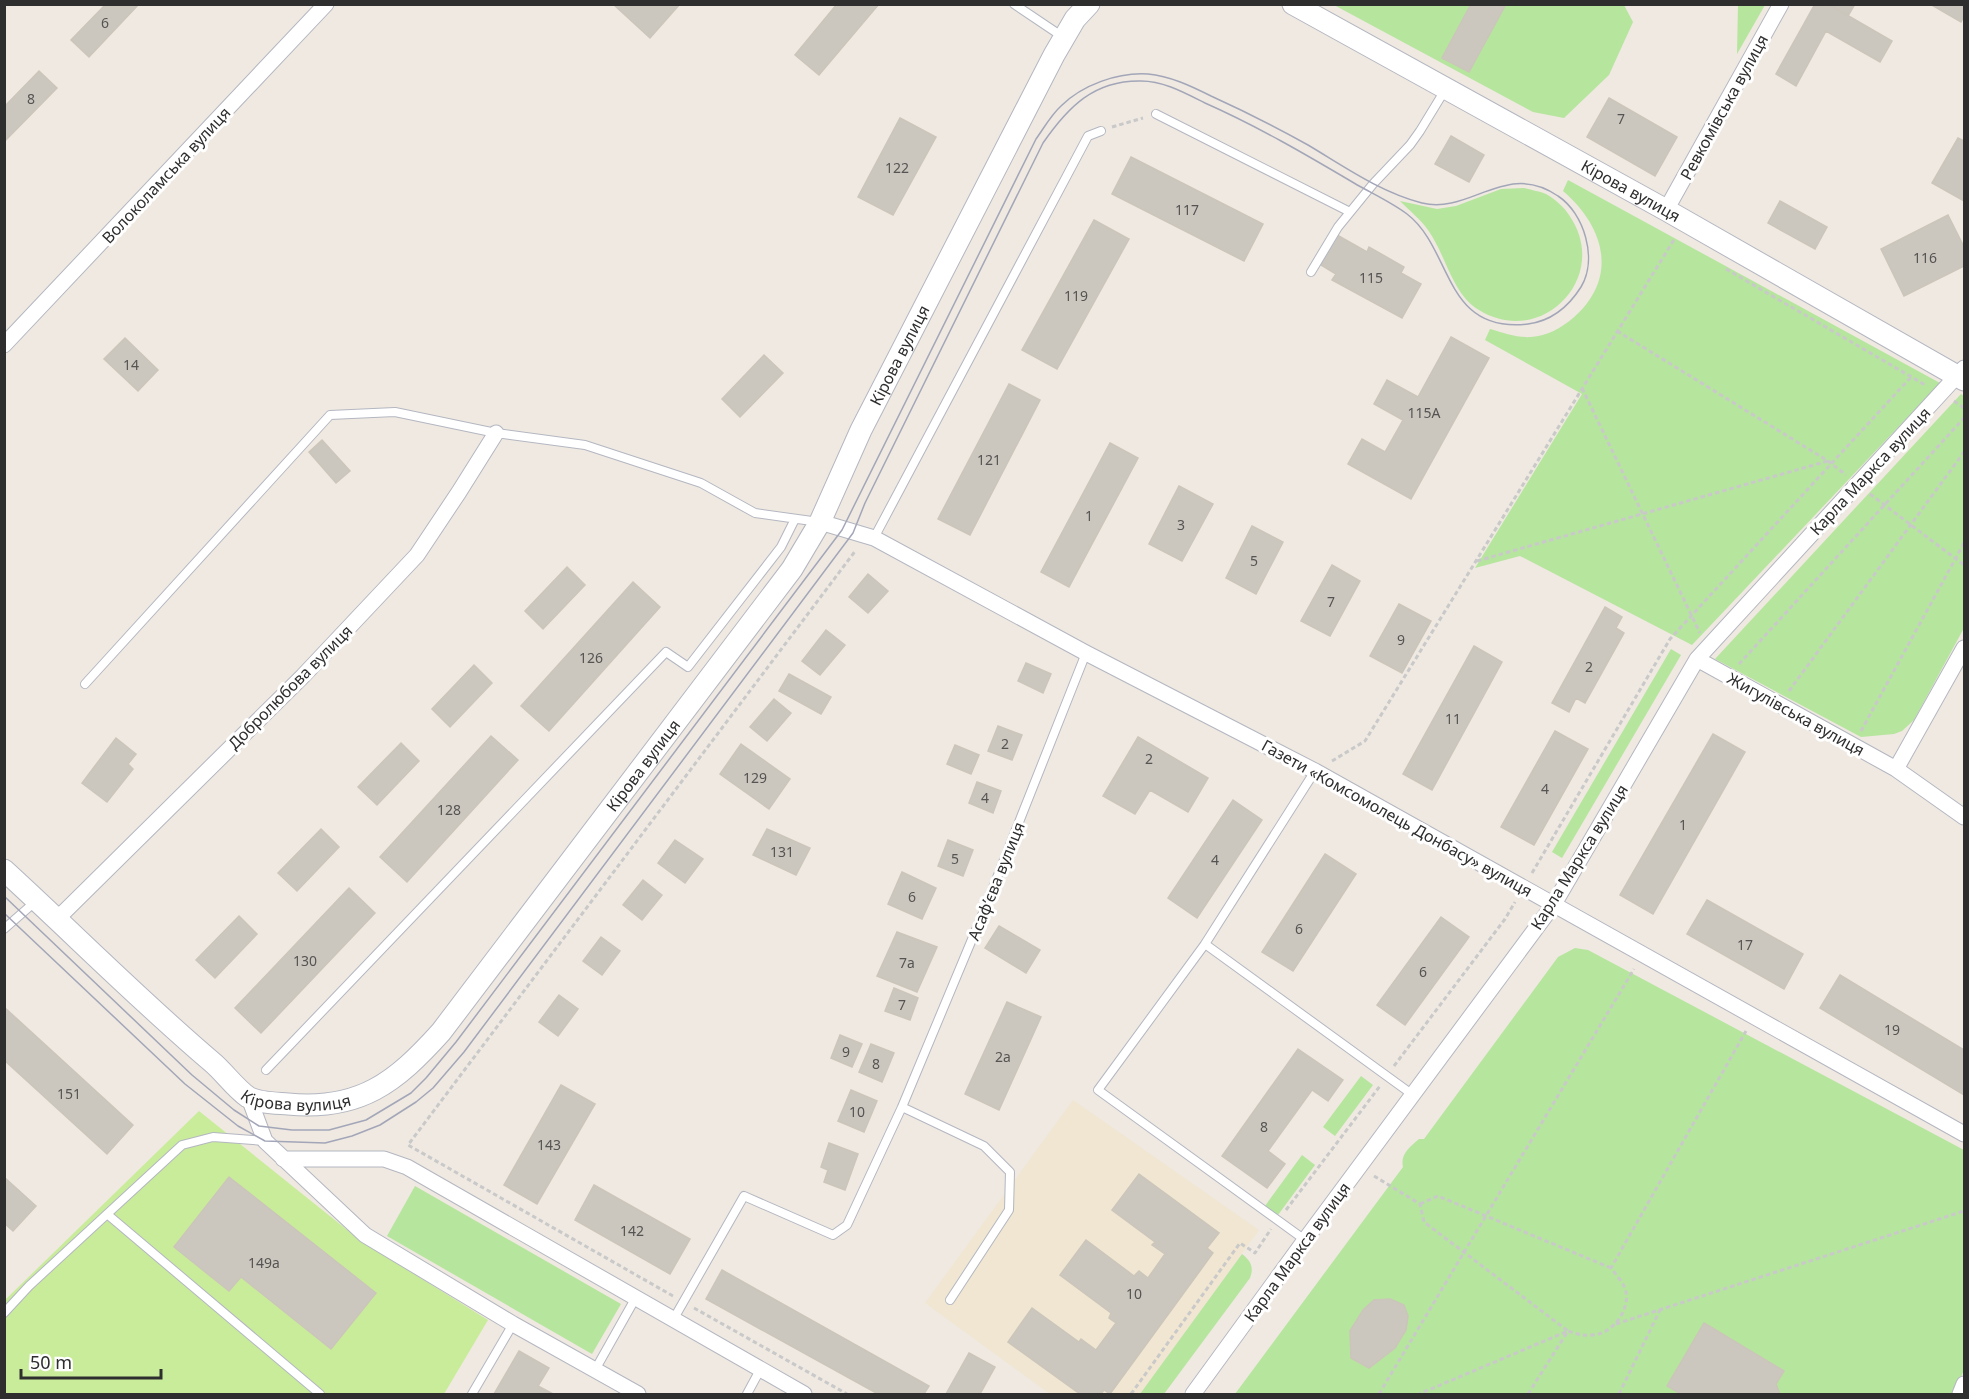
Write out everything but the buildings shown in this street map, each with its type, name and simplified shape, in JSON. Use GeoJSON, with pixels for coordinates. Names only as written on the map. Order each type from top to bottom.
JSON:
{"type":"FeatureCollection","features":[{"type":"Feature","properties":{"kind":"main road","name":"Кірова вулиця"},"geometry":{"type":"LineString","coordinates":[[4,870],[249,1098],[300,1105],[323,1105],[355,1099],[386,1083],[414,1062],[441,1032],[792,569],[820,522],[861,430],[1064,37],[1089,4]]}},
{"type":"Feature","properties":{"kind":"main road","name":"Кірова вулиця"},"geometry":{"type":"LineString","coordinates":[[1293,4],[1962,375]]}},
{"type":"Feature","properties":{"kind":"street","name":"Волоколамська вулиця"},"geometry":{"type":"LineString","coordinates":[[4,345],[326,4]]}},
{"type":"Feature","properties":{"kind":"street","name":"Ревкомівська вулиця"},"geometry":{"type":"LineString","coordinates":[[1666,210],[1781,4]]}},
{"type":"Feature","properties":{"kind":"street","name":"Карла Маркса вулиця"},"geometry":{"type":"LineString","coordinates":[[1193,1395],[1554,904],[1697,659],[1962,375]]}},
{"type":"Feature","properties":{"kind":"street","name":"Добролюбова вулиця"},"geometry":{"type":"LineString","coordinates":[[57,919],[303,676],[417,555],[496,433]]}},
{"type":"Feature","properties":{"kind":"street","name":"Газети «Комсомолець Донбасу» вулиця"},"geometry":{"type":"LineString","coordinates":[[820,522],[874,538],[1086,653],[1315,771],[1965,1134]]}},
{"type":"Feature","properties":{"kind":"street"},"geometry":{"type":"LineString","coordinates":[[1896,769],[1965,648]]}},
{"type":"Feature","properties":{"kind":"street","name":"Жигулівська вулиця"},"geometry":{"type":"LineString","coordinates":[[1697,659],[1896,769],[1965,818]]}},
{"type":"Feature","properties":{"kind":"street"},"geometry":{"type":"LineString","coordinates":[[249,1098],[265,1141],[366,1235],[513,1324],[638,1395]]}},
{"type":"Feature","properties":{"kind":"street"},"geometry":{"type":"LineString","coordinates":[[283,1159],[384,1159],[407,1167],[804,1395]]}},
{"type":"Feature","properties":{"kind":"street"},"geometry":{"type":"LineString","coordinates":[[1960,1395],[1965,1384]]}},
{"type":"Feature","properties":{"kind":"lane"},"geometry":{"type":"LineString","coordinates":[[1014,4],[1064,37]]}},
{"type":"Feature","properties":{"kind":"lane"},"geometry":{"type":"LineString","coordinates":[[1311,272],[1338,227],[1385,170],[1410,145],[1445,88]]}},
{"type":"Feature","properties":{"kind":"lane"},"geometry":{"type":"LineString","coordinates":[[1156,114],[1350,212]]}},
{"type":"Feature","properties":{"kind":"lane"},"geometry":{"type":"LineString","coordinates":[[874,538],[1088,136],[1101,131]]}},
{"type":"Feature","properties":{"kind":"lane"},"geometry":{"type":"LineString","coordinates":[[85,684],[330,415],[395,412],[496,433],[585,445],[701,483],[755,513],[820,522]]}},
{"type":"Feature","properties":{"kind":"lane"},"geometry":{"type":"LineString","coordinates":[[266,1070],[666,652],[688,667],[781,548],[795,519]]}},
{"type":"Feature","properties":{"kind":"lane","name":"Асаф’єва вулиця"},"geometry":{"type":"LineString","coordinates":[[673,1320],[744,1196],[833,1235],[847,1225],[902,1107],[983,913],[1086,653]]}},
{"type":"Feature","properties":{"kind":"lane"},"geometry":{"type":"LineString","coordinates":[[1305,1240],[1098,1090],[1205,944],[1315,771]]}},
{"type":"Feature","properties":{"kind":"lane"},"geometry":{"type":"LineString","coordinates":[[4,929],[37,900]]}},
{"type":"Feature","properties":{"kind":"lane"},"geometry":{"type":"LineString","coordinates":[[1205,944],[1413,1095]]}},
{"type":"Feature","properties":{"kind":"lane"},"geometry":{"type":"LineString","coordinates":[[902,1107],[984,1146],[1010,1172],[1010,1210],[950,1300]]}},
{"type":"Feature","properties":{"kind":"lane"},"geometry":{"type":"LineString","coordinates":[[4,1313],[29,1286],[182,1145],[213,1137],[265,1141]]}},
{"type":"Feature","properties":{"kind":"lane"},"geometry":{"type":"LineString","coordinates":[[108,1214],[320,1395]]}},
{"type":"Feature","properties":{"kind":"lane"},"geometry":{"type":"LineString","coordinates":[[596,1370],[635,1299]]}},
{"type":"Feature","properties":{"kind":"lane"},"geometry":{"type":"LineString","coordinates":[[472,1395],[513,1324]]}},
{"type":"Feature","properties":{"kind":"lane"},"geometry":{"type":"LineString","coordinates":[[747,1395],[760,1370]]}},
{"type":"Feature","properties":{"kind":"path"},"geometry":{"type":"LineString","coordinates":[[1101,131],[1156,114]]}},
{"type":"Feature","properties":{"kind":"path"},"geometry":{"type":"LineString","coordinates":[[1315,771],[1365,741],[1685,221]]}},
{"type":"Feature","properties":{"kind":"path"},"geometry":{"type":"LineString","coordinates":[[1617,331],[1828,461],[1965,565]]}},
{"type":"Feature","properties":{"kind":"path"},"geometry":{"type":"LineString","coordinates":[[1582,388],[1698,631],[1712,643]]}},
{"type":"Feature","properties":{"kind":"path"},"geometry":{"type":"LineString","coordinates":[[1727,676],[1965,418]]}},
{"type":"Feature","properties":{"kind":"path"},"geometry":{"type":"LineString","coordinates":[[1780,705],[1965,452]]}},
{"type":"Feature","properties":{"kind":"path"},"geometry":{"type":"LineString","coordinates":[[1476,561],[1828,461]]}},
{"type":"Feature","properties":{"kind":"path"},"geometry":{"type":"LineString","coordinates":[[847,1395],[408,1145],[855,551],[874,538]]}},
{"type":"Feature","properties":{"kind":"path"},"geometry":{"type":"LineString","coordinates":[[1853,746],[1965,543]]}},
{"type":"Feature","properties":{"kind":"path"},"geometry":{"type":"LineString","coordinates":[[1379,1395],[1643,954]]}},
{"type":"Feature","properties":{"kind":"path"},"geometry":{"type":"LineString","coordinates":[[1611,1268],[1754,1017]]}},
{"type":"Feature","properties":{"kind":"path"},"geometry":{"type":"LineString","coordinates":[[1360,1167],[1420,1204],[1424,1222],[1568,1331],[1594,1336],[1615,1325],[1659,1310],[1965,1211]]}},
{"type":"Feature","properties":{"kind":"path"},"geometry":{"type":"LineString","coordinates":[[1420,1204],[1438,1196],[1611,1268],[1626,1291],[1626,1308],[1615,1325]]}},
{"type":"Feature","properties":{"kind":"path"},"geometry":{"type":"LineString","coordinates":[[1619,1395],[1659,1310]]}},
{"type":"Feature","properties":{"kind":"path"},"geometry":{"type":"LineString","coordinates":[[1419,1395],[1568,1331]]}},
{"type":"Feature","properties":{"kind":"path"},"geometry":{"type":"LineString","coordinates":[[1528,1395],[1568,1331]]}},
{"type":"Feature","properties":{"kind":"shaded area"},"geometry":{"type":"Polygon","coordinates":[[[1073,1100],[1259,1230],[1140,1394],[1050,1394],[925,1303],[1073,1100]]]}},
{"type":"Feature","properties":{"kind":"green space"},"geometry":{"type":"Polygon","coordinates":[[[1334,5],[1624,5],[1633,22],[1609,75],[1564,118],[1533,112],[1334,5]]]}},
{"type":"Feature","properties":{"kind":"green space"},"geometry":{"type":"Polygon","coordinates":[[[1738,5],[1765,5],[1737,54],[1738,5]]]}},
{"type":"Feature","properties":{"kind":"green space"},"geometry":{"type":"Polygon","coordinates":[[[1568,180],[1940,383],[1692,645],[1520,556],[1475,568],[1582,394],[1485,340],[1490,329],[1526,337],[1554,331],[1573,318],[1588,303],[1597,286],[1601,270],[1601,253],[1597,236],[1589,220],[1563,191],[1568,180]]]}},
{"type":"Feature","properties":{"kind":"green space"},"geometry":{"type":"Polygon","coordinates":[[[1524,188],[1546,194],[1567,212],[1580,238],[1582,261],[1576,282],[1564,300],[1546,313],[1526,320],[1503,320],[1479,310],[1462,294],[1428,230],[1400,201],[1437,209],[1456,206],[1501,189],[1524,188]]]}},
{"type":"Feature","properties":{"kind":"green space"},"geometry":{"type":"Polygon","coordinates":[[[1961,394],[1964,396],[1964,628],[1914,720],[1902,731],[1894,734],[1861,737],[1715,659],[1961,394]]]}},
{"type":"Feature","properties":{"kind":"green space"},"geometry":{"type":"Polygon","coordinates":[[[1671,649],[1681,655],[1562,858],[1552,852],[1671,649]]]}},
{"type":"Feature","properties":{"kind":"green space"},"geometry":{"type":"Polygon","coordinates":[[[1575,948],[1588,950],[1964,1150],[1964,1370],[1954,1394],[1235,1394],[1403,1167],[1402,1162],[1406,1151],[1419,1139],[1424,1139],[1558,957],[1575,948]]]}},
{"type":"Feature","properties":{"kind":"green space"},"geometry":{"type":"Polygon","coordinates":[[[1361,1076],[1373,1085],[1335,1136],[1323,1127],[1361,1076]]]}},
{"type":"Feature","properties":{"kind":"green space"},"geometry":{"type":"Polygon","coordinates":[[[199,1111],[361,1241],[488,1320],[444,1394],[5,1394],[5,1300],[199,1111]]]}},
{"type":"Feature","properties":{"kind":"green space"},"geometry":{"type":"Polygon","coordinates":[[[1302,1155],[1315,1165],[1278,1215],[1265,1206],[1302,1155]]]}},
{"type":"Feature","properties":{"kind":"green space"},"geometry":{"type":"Polygon","coordinates":[[[415,1186],[621,1304],[592,1354],[387,1236],[415,1186]]]}},
{"type":"Feature","properties":{"kind":"green space"},"geometry":{"type":"Polygon","coordinates":[[[1242,1254],[1251,1264],[1250,1278],[1164,1394],[1140,1394],[1242,1254]]]}},
{"type":"Feature","properties":{"kind":"tram line"},"geometry":{"type":"LineString","coordinates":[[4,896],[192,1075],[234,1110],[259,1126],[292,1130],[329,1130],[366,1120],[411,1093],[456,1042],[842,530],[1036,139],[1054,113],[1079,92],[1101,81],[1125,75],[1148,74],[1164,77],[1188,85],[1260,119],[1363,178],[1407,198],[1439,205],[1456,202],[1505,186],[1522,184],[1539,186],[1558,196],[1567,204],[1581,225],[1586,237],[1588,263],[1586,276],[1576,294],[1559,312],[1544,320],[1528,324],[1500,324],[1480,316],[1464,303],[1422,229],[1407,214],[1281,141],[1182,92],[1158,83],[1141,81],[1109,85],[1084,98],[1062,118],[1043,143],[865,503],[853,533],[464,1052],[433,1088],[380,1125],[325,1143],[265,1141],[238,1126],[185,1084],[4,913]]}}]}
